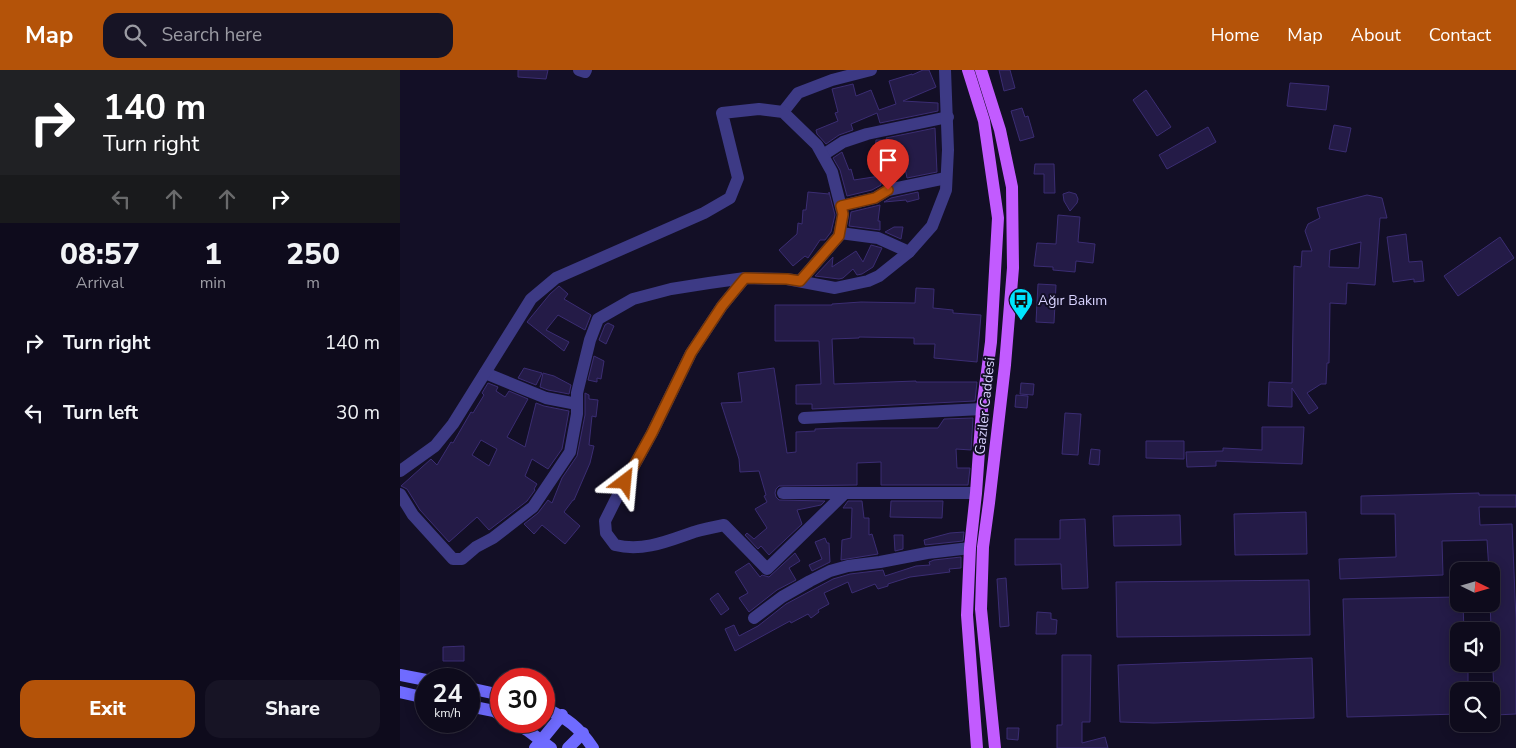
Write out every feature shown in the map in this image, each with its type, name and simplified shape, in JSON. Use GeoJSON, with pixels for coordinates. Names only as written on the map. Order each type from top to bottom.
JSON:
{"type":"FeatureCollection","features":[{"type":"Feature","properties":{"kind":"main road","name":"Gaziler Caddesi"},"geometry":{"type":"LineString","coordinates":[[968,70],[984,121],[998,218],[991,342],[982,409],[970,548],[967,615],[977,748]]}},
{"type":"Feature","properties":{"kind":"main road","name":"Gaziler Caddesi"},"geometry":{"type":"LineString","coordinates":[[981,70],[1000,130],[1012,187],[1012,278],[1005,365],[983,547],[981,609],[995,748]]}},
{"type":"Feature","properties":{"kind":"main road"},"geometry":{"type":"LineString","coordinates":[[400,675],[415,678]]}},
{"type":"Feature","properties":{"kind":"main road"},"geometry":{"type":"LineString","coordinates":[[400,692],[415,695]]}},
{"type":"Feature","properties":{"kind":"main road"},"geometry":{"type":"LineString","coordinates":[[555,712],[562,715],[583,733],[593,748]]}},
{"type":"Feature","properties":{"kind":"main road"},"geometry":{"type":"LineString","coordinates":[[538,744],[562,715]]}},
{"type":"Feature","properties":{"kind":"main road"},"geometry":{"type":"LineString","coordinates":[[526,733],[538,744],[551,748]]}},
{"type":"Feature","properties":{"kind":"main road"},"geometry":{"type":"LineString","coordinates":[[568,748],[583,733]]}},
{"type":"Feature","properties":{"kind":"street"},"geometry":{"type":"LineString","coordinates":[[579,70],[585,72],[586,70]]}},
{"type":"Feature","properties":{"kind":"street"},"geometry":{"type":"LineString","coordinates":[[783,112],[798,93],[832,80],[871,70]]}},
{"type":"Feature","properties":{"kind":"street"},"geometry":{"type":"LineString","coordinates":[[400,494],[413,516],[453,559],[462,559],[476,547],[493,538],[533,508],[570,452],[577,393],[590,340],[598,319],[633,299],[671,289],[745,278],[787,279],[835,288],[868,281],[879,276],[909,252],[932,226],[946,190],[948,116],[945,70]]}},
{"type":"Feature","properties":{"kind":"street"},"geometry":{"type":"LineString","coordinates":[[400,471],[435,446],[454,424],[531,299],[556,278],[704,213],[730,198],[738,178],[722,113],[759,109],[783,112],[817,145],[832,172],[843,214],[840,233],[800,281]]}},
{"type":"Feature","properties":{"kind":"street"},"geometry":{"type":"LineString","coordinates":[[823,155],[843,142],[867,134],[948,116]]}},
{"type":"Feature","properties":{"kind":"street"},"geometry":{"type":"LineString","coordinates":[[841,206],[875,198],[888,190],[946,178]]}},
{"type":"Feature","properties":{"kind":"street"},"geometry":{"type":"LineString","coordinates":[[840,233],[878,238],[909,252]]}},
{"type":"Feature","properties":{"kind":"street"},"geometry":{"type":"LineString","coordinates":[[745,278],[722,306],[691,353],[652,433],[616,499],[606,521],[606,533],[615,545],[626,548],[654,546],[724,525],[767,569],[845,493]]}},
{"type":"Feature","properties":{"kind":"street"},"geometry":{"type":"LineString","coordinates":[[485,373],[546,398],[577,404]]}},
{"type":"Feature","properties":{"kind":"street"},"geometry":{"type":"LineString","coordinates":[[804,418],[982,409]]}},
{"type":"Feature","properties":{"kind":"street"},"geometry":{"type":"LineString","coordinates":[[783,493],[976,493]]}},
{"type":"Feature","properties":{"kind":"street"},"geometry":{"type":"LineString","coordinates":[[754,618],[810,581],[848,566],[970,548]]}},
{"type":"Feature","properties":{"kind":"building"},"geometry":{"type":"Polygon","coordinates":[[[518,70],[548,70],[546,79],[518,77],[518,70]]]}},
{"type":"Feature","properties":{"kind":"building"},"geometry":{"type":"Polygon","coordinates":[[[923,70],[929,70],[936,87],[903,101],[938,103],[938,111],[880,123],[877,113],[851,124],[853,130],[839,135],[826,144],[817,134],[816,130],[838,121],[835,113],[838,112],[832,89],[853,84],[856,96],[871,90],[879,110],[896,104],[889,81],[923,70]]]}},
{"type":"Feature","properties":{"kind":"building"},"geometry":{"type":"Polygon","coordinates":[[[999,70],[1010,70],[1015,88],[1004,91],[999,70]]]}},
{"type":"Feature","properties":{"kind":"building"},"geometry":{"type":"Polygon","coordinates":[[[1290,83],[1329,86],[1326,110],[1287,106],[1290,83]]]}},
{"type":"Feature","properties":{"kind":"building"},"geometry":{"type":"Polygon","coordinates":[[[1146,90],[1171,127],[1157,136],[1133,100],[1146,90]]]}},
{"type":"Feature","properties":{"kind":"building"},"geometry":{"type":"Polygon","coordinates":[[[1022,108],[1025,117],[1028,116],[1034,137],[1020,141],[1011,111],[1022,108]]]}},
{"type":"Feature","properties":{"kind":"building"},"geometry":{"type":"Polygon","coordinates":[[[1334,125],[1351,128],[1346,152],[1329,149],[1334,125]]]}},
{"type":"Feature","properties":{"kind":"building"},"geometry":{"type":"Polygon","coordinates":[[[1208,127],[1216,142],[1167,169],[1159,155],[1208,127]]]}},
{"type":"Feature","properties":{"kind":"building"},"geometry":{"type":"Polygon","coordinates":[[[935,128],[937,172],[907,178],[905,168],[873,167],[876,140],[887,140],[886,138],[935,128]]]}},
{"type":"Feature","properties":{"kind":"building"},"geometry":{"type":"Polygon","coordinates":[[[842,152],[849,170],[851,169],[854,180],[880,176],[881,185],[872,190],[847,196],[840,170],[833,158],[842,152]]]}},
{"type":"Feature","properties":{"kind":"building"},"geometry":{"type":"Polygon","coordinates":[[[1035,164],[1054,164],[1055,193],[1044,193],[1044,174],[1034,174],[1035,164]]]}},
{"type":"Feature","properties":{"kind":"building"},"geometry":{"type":"Polygon","coordinates":[[[808,192],[829,194],[829,192],[835,215],[831,232],[825,240],[820,240],[808,258],[805,256],[793,266],[779,250],[797,234],[798,223],[802,224],[803,210],[806,210],[808,192]]]}},
{"type":"Feature","properties":{"kind":"building"},"geometry":{"type":"Polygon","coordinates":[[[918,192],[919,199],[907,202],[906,200],[884,202],[891,198],[918,192]]]}},
{"type":"Feature","properties":{"kind":"building"},"geometry":{"type":"Polygon","coordinates":[[[1069,192],[1076,194],[1078,199],[1070,211],[1064,201],[1063,194],[1069,192]]]}},
{"type":"Feature","properties":{"kind":"building"},"geometry":{"type":"Polygon","coordinates":[[[1367,195],[1382,198],[1387,218],[1380,218],[1375,285],[1347,283],[1346,304],[1330,303],[1329,363],[1327,363],[1326,384],[1321,384],[1307,393],[1318,408],[1309,414],[1292,388],[1292,407],[1268,406],[1269,382],[1292,383],[1294,266],[1301,267],[1302,251],[1312,251],[1305,231],[1308,224],[1320,218],[1317,208],[1367,195]],[[1361,242],[1330,250],[1329,267],[1359,268],[1361,242]]]}},
{"type":"Feature","properties":{"kind":"building"},"geometry":{"type":"Polygon","coordinates":[[[880,205],[878,221],[880,221],[880,230],[849,226],[851,212],[880,205]]]}},
{"type":"Feature","properties":{"kind":"building"},"geometry":{"type":"Polygon","coordinates":[[[1058,215],[1080,217],[1078,242],[1095,244],[1093,263],[1076,261],[1075,272],[1053,270],[1053,267],[1034,266],[1037,243],[1056,244],[1058,215]]]}},
{"type":"Feature","properties":{"kind":"building"},"geometry":{"type":"Polygon","coordinates":[[[894,227],[903,227],[901,239],[885,232],[894,227]]]}},
{"type":"Feature","properties":{"kind":"building"},"geometry":{"type":"Polygon","coordinates":[[[1406,234],[1409,262],[1422,261],[1424,281],[1414,282],[1414,279],[1393,282],[1387,237],[1406,234]]]}},
{"type":"Feature","properties":{"kind":"building"},"geometry":{"type":"Polygon","coordinates":[[[1500,237],[1514,258],[1458,296],[1444,276],[1500,237]]]}},
{"type":"Feature","properties":{"kind":"building"},"geometry":{"type":"Polygon","coordinates":[[[871,245],[882,248],[873,267],[862,274],[857,275],[853,269],[843,278],[839,279],[815,276],[833,257],[832,267],[856,251],[863,262],[871,245]]]}},
{"type":"Feature","properties":{"kind":"building"},"geometry":{"type":"Polygon","coordinates":[[[1038,284],[1056,285],[1054,323],[1036,322],[1038,284]]]}},
{"type":"Feature","properties":{"kind":"building"},"geometry":{"type":"Polygon","coordinates":[[[559,286],[568,294],[564,299],[591,315],[585,330],[558,315],[546,330],[569,342],[564,351],[527,322],[559,286]]]}},
{"type":"Feature","properties":{"kind":"building"},"geometry":{"type":"Polygon","coordinates":[[[916,288],[934,289],[933,308],[953,310],[953,313],[981,315],[977,362],[934,358],[935,344],[914,344],[914,338],[859,337],[832,339],[834,384],[916,381],[977,382],[975,401],[812,409],[812,404],[796,404],[796,385],[821,384],[819,341],[775,341],[775,305],[832,305],[861,302],[915,303],[916,288]]]}},
{"type":"Feature","properties":{"kind":"building"},"geometry":{"type":"Polygon","coordinates":[[[608,323],[614,326],[606,344],[599,340],[605,325],[608,323]]]}},
{"type":"Feature","properties":{"kind":"building"},"geometry":{"type":"Polygon","coordinates":[[[594,356],[604,361],[601,379],[597,378],[597,382],[588,380],[594,356]]]}},
{"type":"Feature","properties":{"kind":"building"},"geometry":{"type":"Polygon","coordinates":[[[524,368],[542,373],[536,385],[518,378],[524,368]]]}},
{"type":"Feature","properties":{"kind":"building"},"geometry":{"type":"Polygon","coordinates":[[[774,368],[787,453],[796,452],[796,432],[839,428],[938,428],[944,419],[973,418],[971,450],[956,449],[957,468],[970,468],[968,485],[881,485],[881,462],[857,463],[857,485],[779,486],[775,493],[779,500],[825,501],[821,505],[797,510],[802,524],[769,555],[761,546],[758,549],[745,535],[747,533],[754,539],[767,528],[755,509],[767,502],[764,496],[766,495],[759,471],[740,472],[739,459],[721,403],[742,402],[738,373],[774,368]]]}},
{"type":"Feature","properties":{"kind":"building"},"geometry":{"type":"Polygon","coordinates":[[[543,373],[554,376],[571,385],[569,394],[540,387],[543,373]]]}},
{"type":"Feature","properties":{"kind":"building"},"geometry":{"type":"Polygon","coordinates":[[[488,383],[498,387],[496,391],[505,397],[509,391],[528,399],[507,437],[525,447],[536,403],[569,411],[562,449],[548,469],[532,459],[525,476],[537,484],[527,501],[489,530],[477,517],[449,542],[420,510],[407,489],[401,486],[431,459],[437,465],[451,442],[453,443],[471,412],[473,413],[484,395],[482,393],[488,383]],[[481,440],[472,455],[489,466],[497,449],[481,440]]]}},
{"type":"Feature","properties":{"kind":"building"},"geometry":{"type":"Polygon","coordinates":[[[1021,383],[1034,384],[1033,395],[1020,394],[1021,383]]]}},
{"type":"Feature","properties":{"kind":"building"},"geometry":{"type":"Polygon","coordinates":[[[585,393],[589,395],[589,399],[598,400],[596,417],[592,416],[589,445],[594,446],[590,463],[574,500],[564,512],[580,526],[565,544],[542,525],[534,534],[524,524],[538,513],[548,500],[552,503],[562,478],[577,456],[585,415],[585,393]]]}},
{"type":"Feature","properties":{"kind":"building"},"geometry":{"type":"Polygon","coordinates":[[[1016,395],[1028,396],[1027,408],[1015,407],[1016,395]]]}},
{"type":"Feature","properties":{"kind":"building"},"geometry":{"type":"Polygon","coordinates":[[[1065,413],[1081,414],[1078,455],[1062,454],[1065,413]]]}},
{"type":"Feature","properties":{"kind":"building"},"geometry":{"type":"Polygon","coordinates":[[[1262,427],[1304,427],[1302,464],[1216,461],[1216,466],[1187,467],[1186,452],[1223,451],[1223,448],[1262,450],[1262,427]]]}},
{"type":"Feature","properties":{"kind":"building"},"geometry":{"type":"Polygon","coordinates":[[[1146,441],[1184,441],[1184,459],[1146,458],[1146,441]]]}},
{"type":"Feature","properties":{"kind":"building"},"geometry":{"type":"Polygon","coordinates":[[[1091,449],[1100,450],[1099,465],[1089,464],[1091,449]]]}},
{"type":"Feature","properties":{"kind":"building"},"geometry":{"type":"Polygon","coordinates":[[[1479,493],[1479,495],[1516,495],[1516,507],[1479,507],[1480,525],[1512,524],[1516,620],[1516,714],[1500,715],[1500,682],[1494,682],[1493,672],[1500,672],[1500,622],[1491,622],[1490,612],[1500,612],[1500,562],[1488,562],[1487,540],[1442,541],[1443,575],[1340,579],[1339,559],[1396,557],[1395,514],[1361,514],[1361,496],[1479,493]]]}},
{"type":"Feature","properties":{"kind":"building"},"geometry":{"type":"Polygon","coordinates":[[[848,501],[862,501],[864,518],[869,518],[869,535],[872,534],[878,554],[841,560],[842,540],[851,538],[852,508],[843,508],[848,501]]]}},
{"type":"Feature","properties":{"kind":"building"},"geometry":{"type":"Polygon","coordinates":[[[891,501],[943,501],[942,518],[890,517],[891,501]]]}},
{"type":"Feature","properties":{"kind":"building"},"geometry":{"type":"Polygon","coordinates":[[[1306,512],[1307,554],[1235,555],[1234,514],[1306,512]]]}},
{"type":"Feature","properties":{"kind":"building"},"geometry":{"type":"Polygon","coordinates":[[[1180,515],[1181,545],[1114,546],[1113,516],[1180,515]]]}},
{"type":"Feature","properties":{"kind":"building"},"geometry":{"type":"Polygon","coordinates":[[[1085,519],[1088,588],[1062,589],[1061,564],[1015,565],[1015,539],[1060,539],[1060,520],[1085,519]]]}},
{"type":"Feature","properties":{"kind":"building"},"geometry":{"type":"Polygon","coordinates":[[[964,532],[963,541],[925,545],[924,540],[950,533],[964,532]]]}},
{"type":"Feature","properties":{"kind":"building"},"geometry":{"type":"Polygon","coordinates":[[[894,535],[903,535],[903,549],[895,551],[894,535]]]}},
{"type":"Feature","properties":{"kind":"building"},"geometry":{"type":"Polygon","coordinates":[[[825,538],[827,543],[829,543],[830,562],[812,571],[809,565],[822,559],[815,542],[825,538]]]}},
{"type":"Feature","properties":{"kind":"building"},"geometry":{"type":"Polygon","coordinates":[[[795,553],[800,561],[789,568],[796,580],[777,590],[749,612],[739,598],[748,593],[735,572],[749,563],[760,577],[762,575],[769,577],[795,553]]]}},
{"type":"Feature","properties":{"kind":"building"},"geometry":{"type":"Polygon","coordinates":[[[961,557],[961,568],[949,569],[950,572],[910,577],[878,589],[875,584],[852,593],[848,582],[824,593],[829,604],[818,610],[819,612],[811,618],[808,614],[791,623],[790,621],[735,651],[725,629],[734,625],[739,636],[758,626],[786,604],[833,579],[850,574],[883,570],[885,576],[916,566],[930,565],[929,562],[934,560],[961,557]]]}},
{"type":"Feature","properties":{"kind":"building"},"geometry":{"type":"Polygon","coordinates":[[[1006,578],[1009,626],[1000,627],[997,579],[1006,578]]]}},
{"type":"Feature","properties":{"kind":"building"},"geometry":{"type":"Polygon","coordinates":[[[1309,580],[1310,635],[1117,637],[1116,582],[1309,580]]]}},
{"type":"Feature","properties":{"kind":"building"},"geometry":{"type":"Polygon","coordinates":[[[718,593],[729,609],[721,615],[710,599],[718,593]]]}},
{"type":"Feature","properties":{"kind":"building"},"geometry":{"type":"Polygon","coordinates":[[[1450,597],[1450,612],[1463,612],[1464,622],[1450,622],[1450,672],[1468,672],[1468,682],[1450,682],[1450,714],[1347,717],[1343,599],[1450,597]]]}},
{"type":"Feature","properties":{"kind":"building"},"geometry":{"type":"Polygon","coordinates":[[[1037,612],[1051,613],[1051,619],[1057,620],[1056,634],[1036,634],[1037,612]]]}},
{"type":"Feature","properties":{"kind":"building"},"geometry":{"type":"Polygon","coordinates":[[[464,646],[464,661],[443,661],[443,647],[464,646]]]}},
{"type":"Feature","properties":{"kind":"building"},"geometry":{"type":"Polygon","coordinates":[[[1062,655],[1091,655],[1090,722],[1082,722],[1082,743],[1105,737],[1108,748],[1057,748],[1057,725],[1062,725],[1062,655]]]}},
{"type":"Feature","properties":{"kind":"building"},"geometry":{"type":"Polygon","coordinates":[[[1312,658],[1314,718],[1154,723],[1120,722],[1118,665],[1312,658]]]}},
{"type":"Feature","properties":{"kind":"building"},"geometry":{"type":"Polygon","coordinates":[[[1007,728],[1019,728],[1018,740],[1007,739],[1007,728]]]}},
{"type":"Feature","properties":{"kind":"place","name":"Ağır Bakım"},"geometry":{"type":"Point","coordinates":[1021,321]}},
{"type":"Feature","properties":{"kind":"route"},"geometry":{"type":"LineString","coordinates":[[625,482],[652,433],[691,353],[722,306],[745,278],[800,281],[839,236],[843,214],[841,206],[875,198],[888,190]]}}]}
